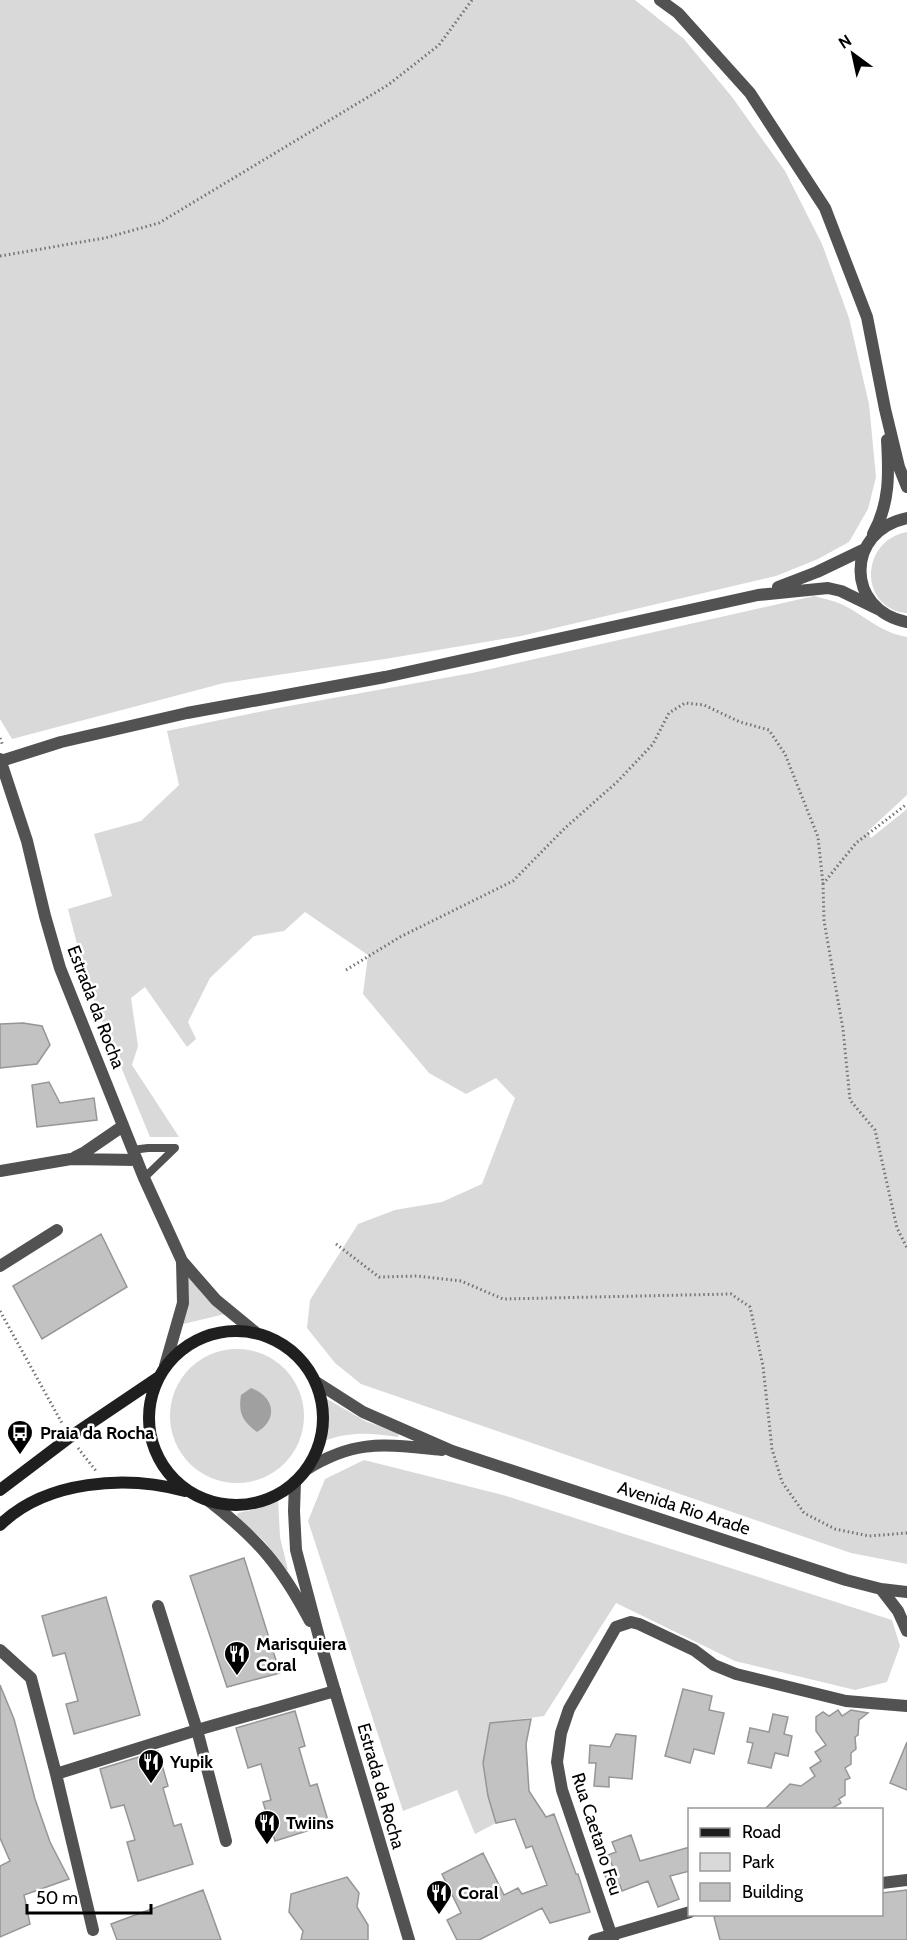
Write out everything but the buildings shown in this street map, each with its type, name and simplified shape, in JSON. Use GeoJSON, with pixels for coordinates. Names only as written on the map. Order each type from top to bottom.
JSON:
{"type":"FeatureCollection","features":[{"type":"Feature","properties":{"kind":"main road"},"geometry":{"type":"LineString","coordinates":[[227,1331],[255,1332],[280,1342],[295,1352],[307,1366],[316,1382],[321,1399],[324,1417],[322,1436],[307,1468],[295,1482],[280,1493],[245,1504],[209,1501],[179,1484],[167,1472],[158,1457],[149,1426],[152,1393],[162,1372],[177,1353],[192,1342],[227,1331]]}},
{"type":"Feature","properties":{"kind":"main road"},"geometry":{"type":"LineString","coordinates":[[0,1490],[162,1372]]}},
{"type":"Feature","properties":{"kind":"main road"},"geometry":{"type":"LineString","coordinates":[[0,1525],[39,1499],[83,1485],[131,1482],[162,1485],[192,1493]]}},
{"type":"Feature","properties":{"kind":"street"},"geometry":{"type":"LineString","coordinates":[[660,0],[678,13],[750,93],[825,208],[867,317],[885,409],[899,467],[907,487]]}},
{"type":"Feature","properties":{"kind":"street"},"geometry":{"type":"LineString","coordinates":[[878,609],[861,581],[861,559],[878,525],[887,493],[889,477],[885,409]]}},
{"type":"Feature","properties":{"kind":"street"},"geometry":{"type":"LineString","coordinates":[[758,595],[807,576],[867,544],[886,525],[907,518]]}},
{"type":"Feature","properties":{"kind":"street"},"geometry":{"type":"LineString","coordinates":[[1,760],[61,742],[187,713],[397,674],[758,595],[828,588],[842,591],[897,620],[907,622]]}},
{"type":"Feature","properties":{"kind":"street","name":"Estrada da Rocha"},"geometry":{"type":"LineString","coordinates":[[1,760],[27,841],[60,968],[144,1178],[182,1261],[216,1300],[255,1332]]}},
{"type":"Feature","properties":{"kind":"street"},"geometry":{"type":"LineString","coordinates":[[71,1159],[123,1126]]}},
{"type":"Feature","properties":{"kind":"street"},"geometry":{"type":"LineString","coordinates":[[0,1171],[71,1159],[135,1155]]}},
{"type":"Feature","properties":{"kind":"street"},"geometry":{"type":"LineString","coordinates":[[0,1266],[57,1230]]}},
{"type":"Feature","properties":{"kind":"street","name":"Estrada da Rocha"},"geometry":{"type":"LineString","coordinates":[[162,1372],[183,1303],[182,1261]]}},
{"type":"Feature","properties":{"kind":"street"},"geometry":{"type":"LineString","coordinates":[[316,1382],[363,1412],[452,1451]]}},
{"type":"Feature","properties":{"kind":"street"},"geometry":{"type":"LineString","coordinates":[[307,1468],[342,1450],[364,1446],[389,1445],[452,1451]]}},
{"type":"Feature","properties":{"kind":"street","name":"Avenida Rio Arade"},"geometry":{"type":"LineString","coordinates":[[452,1451],[823,1572],[881,1589],[907,1592]]}},
{"type":"Feature","properties":{"kind":"street","name":"Estrada da Rocha"},"geometry":{"type":"LineString","coordinates":[[295,1482],[296,1550],[320,1641],[409,1940]]}},
{"type":"Feature","properties":{"kind":"street","name":"Estrada da Rocha"},"geometry":{"type":"LineString","coordinates":[[209,1501],[236,1522],[275,1562],[320,1641]]}},
{"type":"Feature","properties":{"kind":"street"},"geometry":{"type":"LineString","coordinates":[[881,1589],[898,1611],[907,1631]]}},
{"type":"Feature","properties":{"kind":"street"},"geometry":{"type":"LineString","coordinates":[[158,1606],[197,1730],[226,1841]]}},
{"type":"Feature","properties":{"kind":"street","name":"Rua Caetano Feu"},"geometry":{"type":"LineString","coordinates":[[613,1937],[562,1790],[557,1762],[561,1732],[569,1709],[616,1627],[631,1622],[639,1624],[694,1650],[714,1665],[756,1680],[846,1701],[907,1704]]}},
{"type":"Feature","properties":{"kind":"street"},"geometry":{"type":"LineString","coordinates":[[0,1650],[31,1678],[93,1930]]}},
{"type":"Feature","properties":{"kind":"street"},"geometry":{"type":"LineString","coordinates":[[56,1774],[197,1730],[335,1691]]}},
{"type":"Feature","properties":{"kind":"street"},"geometry":{"type":"LineString","coordinates":[[883,1883],[907,1880]]}},
{"type":"Feature","properties":{"kind":"street"},"geometry":{"type":"LineString","coordinates":[[594,1940],[613,1937],[688,1913]]}},
{"type":"Feature","properties":{"kind":"lane"},"geometry":{"type":"LineString","coordinates":[[135,1155],[147,1148],[175,1148],[144,1178]]}},
{"type":"Feature","properties":{"kind":"path"},"geometry":{"type":"LineString","coordinates":[[0,256],[105,238],[159,223],[388,86],[439,45],[472,0]]}},
{"type":"Feature","properties":{"kind":"path"},"geometry":{"type":"LineString","coordinates":[[346,970],[400,937],[513,881],[565,828],[617,782],[653,744],[669,713],[685,703],[704,705],[740,722],[769,730],[785,754],[818,837],[824,921],[843,1029],[850,1100],[875,1130],[897,1228],[907,1248]]}},
{"type":"Feature","properties":{"kind":"path"},"geometry":{"type":"LineString","coordinates":[[823,884],[856,843],[907,804]]}},
{"type":"Feature","properties":{"kind":"path"},"geometry":{"type":"LineString","coordinates":[[336,1244],[380,1277],[417,1276],[461,1281],[503,1299],[731,1294],[750,1307],[764,1366],[772,1449],[782,1482],[804,1513],[835,1529],[869,1536],[907,1533]]}},
{"type":"Feature","properties":{"kind":"path"},"geometry":{"type":"LineString","coordinates":[[0,1311],[70,1437],[105,1484]]}},
{"type":"Feature","properties":{"kind":"green space"},"geometry":{"type":"Polygon","coordinates":[[[0,0],[635,0],[684,39],[732,97],[785,171],[822,244],[849,318],[869,404],[876,477],[868,509],[849,542],[818,559],[776,576],[521,636],[224,683],[12,739],[0,719],[0,0]]]}},
{"type":"Feature","properties":{"kind":"green space"},"geometry":{"type":"Polygon","coordinates":[[[907,532],[907,613],[891,609],[880,600],[873,588],[871,574],[873,561],[880,548],[891,538],[907,532]]]}},
{"type":"Feature","properties":{"kind":"green space"},"geometry":{"type":"Polygon","coordinates":[[[814,596],[843,605],[883,629],[907,637],[907,795],[867,832],[871,838],[907,809],[907,1564],[851,1553],[361,1384],[335,1363],[307,1328],[310,1300],[358,1224],[395,1210],[442,1202],[482,1184],[515,1098],[496,1078],[466,1094],[429,1073],[363,994],[368,955],[305,912],[284,931],[254,936],[210,978],[188,1022],[196,1039],[187,1047],[145,987],[131,998],[138,1046],[132,1065],[179,1137],[150,1137],[88,987],[68,909],[112,896],[94,834],[141,821],[179,785],[167,731],[278,708],[472,673],[814,596]]]}},
{"type":"Feature","properties":{"kind":"green space"},"geometry":{"type":"Polygon","coordinates":[[[188,1276],[225,1314],[183,1324],[188,1276]]]}},
{"type":"Feature","properties":{"kind":"green space"},"geometry":{"type":"Polygon","coordinates":[[[237,1349],[263,1354],[285,1368],[299,1390],[304,1416],[299,1442],[285,1464],[263,1478],[237,1483],[211,1478],[189,1464],[175,1442],[170,1416],[175,1390],[189,1368],[211,1354],[237,1349]]]}},
{"type":"Feature","properties":{"kind":"green space"},"geometry":{"type":"Polygon","coordinates":[[[327,1399],[367,1422],[399,1432],[398,1437],[361,1434],[324,1441],[327,1427],[327,1399]]]}},
{"type":"Feature","properties":{"kind":"green space"},"geometry":{"type":"Polygon","coordinates":[[[364,1460],[503,1495],[892,1620],[900,1646],[887,1682],[855,1690],[735,1661],[616,1603],[544,1716],[490,1723],[483,1763],[488,1796],[496,1823],[475,1834],[457,1790],[403,1811],[308,1521],[325,1479],[364,1460]]]}},
{"type":"Feature","properties":{"kind":"green space"},"geometry":{"type":"Polygon","coordinates":[[[278,1499],[280,1537],[288,1570],[285,1570],[265,1542],[237,1516],[238,1513],[260,1508],[278,1499]]]}},
{"type":"Feature","properties":{"kind":"shaded area"},"geometry":{"type":"Polygon","coordinates":[[[251,1388],[265,1396],[271,1408],[269,1421],[257,1432],[245,1420],[240,1407],[241,1395],[251,1388]]]}},
{"type":"Feature","properties":{"kind":"place","name":"Praia da Rocha"},"geometry":{"type":"Point","coordinates":[20,1456]}},
{"type":"Feature","properties":{"kind":"place","name":"Marisquiera Coral"},"geometry":{"type":"Point","coordinates":[237,1677]}},
{"type":"Feature","properties":{"kind":"place","name":"Yupik"},"geometry":{"type":"Point","coordinates":[151,1785]}},
{"type":"Feature","properties":{"kind":"place","name":"Twiins"},"geometry":{"type":"Point","coordinates":[267,1846]}},
{"type":"Feature","properties":{"kind":"place","name":"Coral"},"geometry":{"type":"Point","coordinates":[439,1916]}}]}
